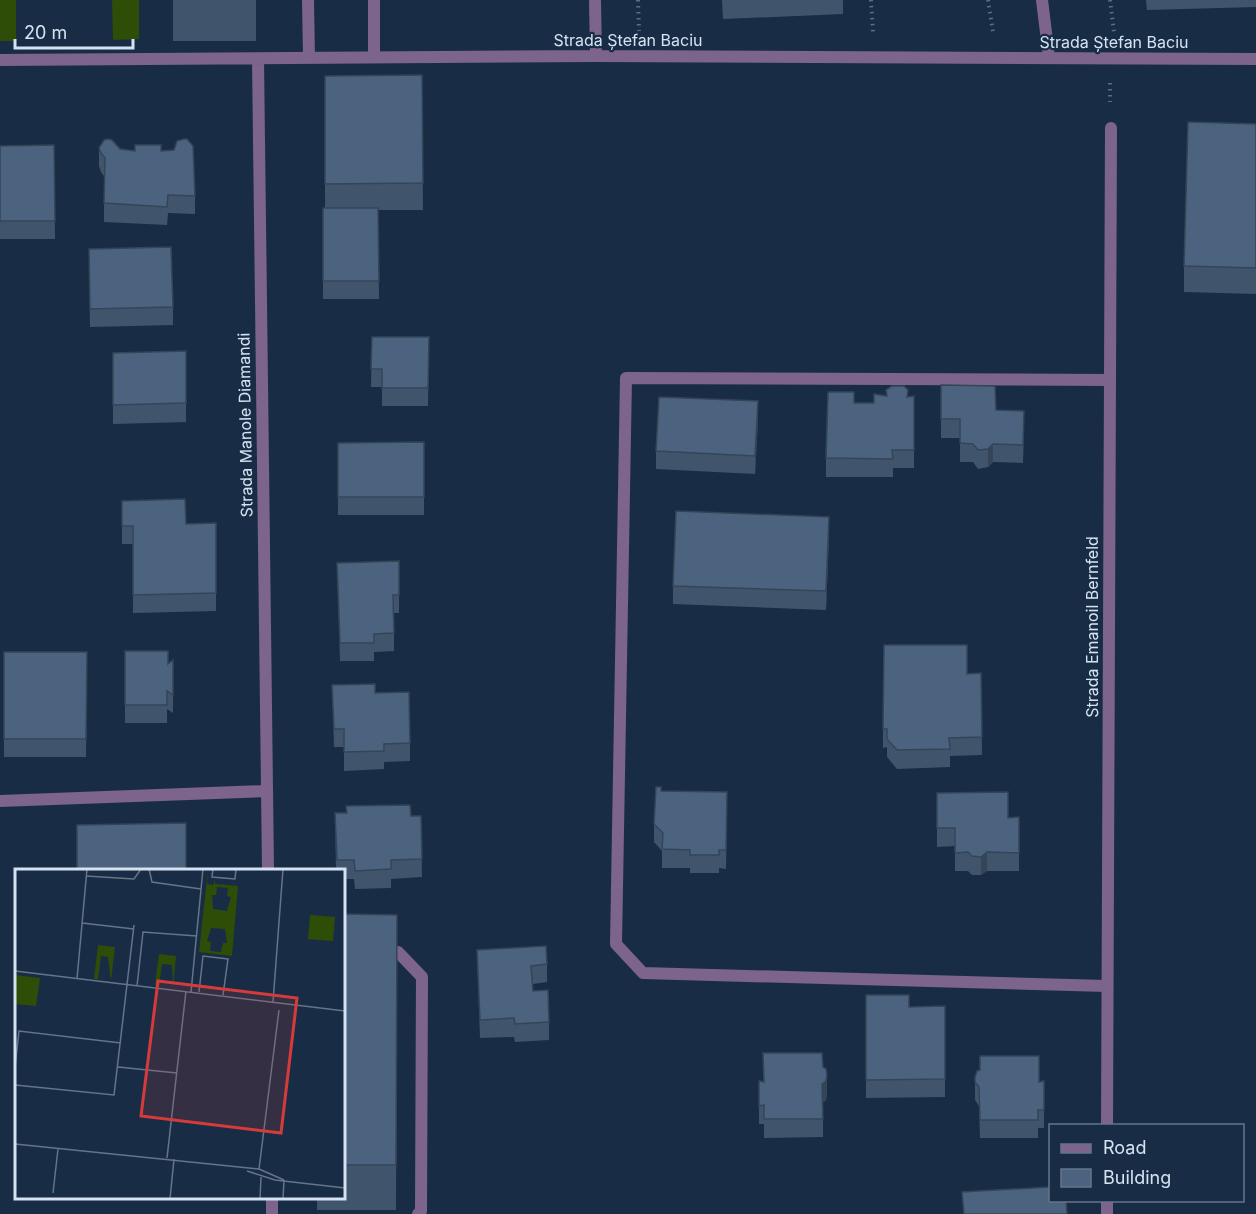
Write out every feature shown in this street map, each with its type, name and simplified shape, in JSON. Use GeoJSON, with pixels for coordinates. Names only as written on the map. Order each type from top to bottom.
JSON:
{"type":"FeatureCollection","features":[{"type":"Feature","properties":{"kind":"street"},"geometry":{"type":"LineString","coordinates":[[308,0],[309,58]]}},
{"type":"Feature","properties":{"kind":"street"},"geometry":{"type":"LineString","coordinates":[[374,0],[374,57]]}},
{"type":"Feature","properties":{"kind":"street"},"geometry":{"type":"LineString","coordinates":[[595,0],[596,56]]}},
{"type":"Feature","properties":{"kind":"street"},"geometry":{"type":"LineString","coordinates":[[1042,0],[1049,57]]}},
{"type":"Feature","properties":{"kind":"street","name":"Strada Ștefan Baciu"},"geometry":{"type":"LineString","coordinates":[[0,60],[596,56],[1256,59]]}},
{"type":"Feature","properties":{"kind":"street","name":"Strada Manole Diamandi"},"geometry":{"type":"LineString","coordinates":[[258,59],[268,869]]}},
{"type":"Feature","properties":{"kind":"street","name":"Strada Emanoil Bernfeld"},"geometry":{"type":"LineString","coordinates":[[1107,1124],[1111,128]]}},
{"type":"Feature","properties":{"kind":"street"},"geometry":{"type":"LineString","coordinates":[[1107,986],[643,973],[616,944],[626,378],[1110,381]]}},
{"type":"Feature","properties":{"kind":"street"},"geometry":{"type":"LineString","coordinates":[[0,801],[266,792]]}},
{"type":"Feature","properties":{"kind":"street"},"geometry":{"type":"LineString","coordinates":[[366,952],[399,952],[422,977],[421,1211],[418,1214]]}},
{"type":"Feature","properties":{"kind":"path"},"geometry":{"type":"LineString","coordinates":[[638,0],[639,40]]}},
{"type":"Feature","properties":{"kind":"path"},"geometry":{"type":"LineString","coordinates":[[872,0],[873,41]]}},
{"type":"Feature","properties":{"kind":"path"},"geometry":{"type":"LineString","coordinates":[[988,0],[994,42]]}},
{"type":"Feature","properties":{"kind":"path"},"geometry":{"type":"LineString","coordinates":[[1110,0],[1115,43]]}},
{"type":"Feature","properties":{"kind":"path"},"geometry":{"type":"LineString","coordinates":[[1109,58],[1111,128]]}},
{"type":"Feature","properties":{"kind":"green space"},"geometry":{"type":"Polygon","coordinates":[[[0,0],[16,0],[16,41],[0,41],[0,0]]]}},
{"type":"Feature","properties":{"kind":"green space"},"geometry":{"type":"Polygon","coordinates":[[[112,0],[139,0],[139,39],[113,40],[112,0]]]}},
{"type":"Feature","properties":{"kind":"building"},"geometry":{"type":"Polygon","coordinates":[[[422,75],[423,183],[325,184],[325,76],[422,75]]]}},
{"type":"Feature","properties":{"kind":"building"},"geometry":{"type":"Polygon","coordinates":[[[1188,122],[1256,124],[1256,268],[1184,266],[1188,122]]]}},
{"type":"Feature","properties":{"kind":"building"},"geometry":{"type":"Polygon","coordinates":[[[108,139],[120,149],[135,151],[135,145],[161,145],[161,151],[174,150],[177,141],[187,139],[193,146],[195,196],[168,195],[167,207],[104,203],[105,158],[99,148],[104,140],[108,139]]]}},
{"type":"Feature","properties":{"kind":"building"},"geometry":{"type":"Polygon","coordinates":[[[54,145],[55,221],[0,221],[0,146],[54,145]]]}},
{"type":"Feature","properties":{"kind":"building"},"geometry":{"type":"Polygon","coordinates":[[[323,208],[378,208],[379,281],[323,281],[323,208]]]}},
{"type":"Feature","properties":{"kind":"building"},"geometry":{"type":"Polygon","coordinates":[[[171,247],[173,307],[90,309],[89,249],[171,247]]]}},
{"type":"Feature","properties":{"kind":"building"},"geometry":{"type":"Polygon","coordinates":[[[372,337],[429,337],[428,388],[382,388],[382,369],[371,369],[372,337]]]}},
{"type":"Feature","properties":{"kind":"building"},"geometry":{"type":"Polygon","coordinates":[[[186,351],[186,403],[113,405],[113,353],[186,351]]]}},
{"type":"Feature","properties":{"kind":"building"},"geometry":{"type":"Polygon","coordinates":[[[941,385],[995,386],[996,410],[1024,411],[1023,445],[993,444],[988,449],[978,450],[973,444],[960,443],[960,419],[941,419],[941,385]]]}},
{"type":"Feature","properties":{"kind":"building"},"geometry":{"type":"Polygon","coordinates":[[[892,386],[904,386],[908,390],[907,397],[914,396],[914,450],[892,450],[893,459],[826,458],[828,392],[854,392],[854,403],[874,403],[874,394],[887,396],[886,390],[892,386]]]}},
{"type":"Feature","properties":{"kind":"building"},"geometry":{"type":"Polygon","coordinates":[[[659,397],[758,401],[755,456],[656,451],[659,397]]]}},
{"type":"Feature","properties":{"kind":"building"},"geometry":{"type":"Polygon","coordinates":[[[424,442],[424,497],[338,497],[338,443],[424,442]]]}},
{"type":"Feature","properties":{"kind":"building"},"geometry":{"type":"Polygon","coordinates":[[[185,499],[186,524],[216,523],[216,593],[133,595],[133,526],[122,526],[122,501],[185,499]]]}},
{"type":"Feature","properties":{"kind":"building"},"geometry":{"type":"Polygon","coordinates":[[[676,511],[829,517],[826,591],[673,586],[676,511]]]}},
{"type":"Feature","properties":{"kind":"building"},"geometry":{"type":"Polygon","coordinates":[[[399,561],[399,595],[393,595],[394,633],[374,634],[374,643],[340,643],[337,563],[399,561]]]}},
{"type":"Feature","properties":{"kind":"building"},"geometry":{"type":"Polygon","coordinates":[[[884,645],[967,645],[967,674],[981,673],[982,737],[949,738],[950,749],[897,750],[887,739],[887,729],[883,729],[884,645]]]}},
{"type":"Feature","properties":{"kind":"building"},"geometry":{"type":"Polygon","coordinates":[[[125,651],[168,651],[168,664],[173,660],[173,695],[167,691],[167,705],[125,705],[125,651]]]}},
{"type":"Feature","properties":{"kind":"building"},"geometry":{"type":"Polygon","coordinates":[[[4,652],[87,652],[86,739],[4,739],[4,652]]]}},
{"type":"Feature","properties":{"kind":"building"},"geometry":{"type":"Polygon","coordinates":[[[375,684],[375,693],[409,692],[410,743],[384,744],[384,751],[344,752],[344,729],[334,729],[332,685],[375,684]]]}},
{"type":"Feature","properties":{"kind":"building"},"geometry":{"type":"Polygon","coordinates":[[[656,787],[661,787],[661,791],[727,792],[726,850],[719,850],[719,855],[690,855],[690,850],[662,849],[663,833],[654,824],[656,787]]]}},
{"type":"Feature","properties":{"kind":"building"},"geometry":{"type":"Polygon","coordinates":[[[1008,792],[1008,818],[1019,817],[1019,853],[987,852],[981,857],[972,856],[968,852],[955,853],[955,828],[937,828],[937,793],[1008,792]]]}},
{"type":"Feature","properties":{"kind":"building"},"geometry":{"type":"Polygon","coordinates":[[[410,805],[411,816],[421,816],[422,859],[391,860],[391,869],[355,871],[354,860],[337,860],[335,813],[347,813],[346,806],[410,805]]]}},
{"type":"Feature","properties":{"kind":"building"},"geometry":{"type":"Polygon","coordinates":[[[186,823],[186,869],[77,869],[77,825],[186,823]]]}},
{"type":"Feature","properties":{"kind":"building"},"geometry":{"type":"Polygon","coordinates":[[[345,914],[397,915],[396,1165],[345,1165],[345,914]]]}},
{"type":"Feature","properties":{"kind":"building"},"geometry":{"type":"Polygon","coordinates":[[[546,946],[547,964],[531,966],[533,991],[548,990],[549,1022],[515,1024],[514,1018],[480,1020],[477,950],[546,946]]]}},
{"type":"Feature","properties":{"kind":"building"},"geometry":{"type":"Polygon","coordinates":[[[866,995],[909,995],[909,1007],[945,1006],[945,1079],[866,1080],[866,995]]]}},
{"type":"Feature","properties":{"kind":"building"},"geometry":{"type":"Polygon","coordinates":[[[763,1053],[822,1053],[823,1067],[827,1075],[826,1081],[822,1084],[823,1119],[764,1119],[764,1105],[759,1106],[759,1081],[764,1082],[763,1053]]]}},
{"type":"Feature","properties":{"kind":"building"},"geometry":{"type":"Polygon","coordinates":[[[980,1056],[1039,1056],[1039,1082],[1044,1081],[1044,1110],[1038,1110],[1038,1120],[980,1120],[979,1087],[975,1082],[975,1077],[977,1071],[980,1070],[980,1056]]]}},
{"type":"Feature","properties":{"kind":"building"},"geometry":{"type":"Polygon","coordinates":[[[1049,1187],[1049,1202],[1066,1202],[1067,1214],[964,1214],[962,1192],[1049,1187]]]}}]}
